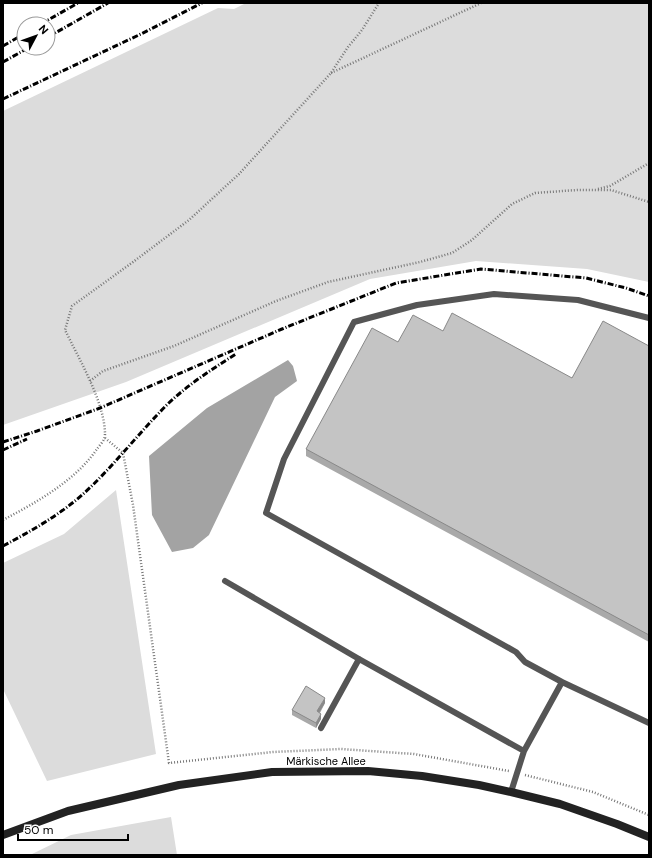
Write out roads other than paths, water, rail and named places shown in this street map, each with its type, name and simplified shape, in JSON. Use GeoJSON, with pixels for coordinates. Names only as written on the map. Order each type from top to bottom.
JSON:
{"type":"FeatureCollection","features":[{"type":"Feature","properties":{"kind":"street","name":"Märkische Allee"},"geometry":{"type":"LineString","coordinates":[[3,835],[68,811],[179,784],[272,772],[368,771],[422,776],[479,785],[511,792],[560,804],[649,837]]}},
{"type":"Feature","properties":{"kind":"lane"},"geometry":{"type":"LineString","coordinates":[[649,318],[578,300],[494,294],[417,305],[354,322],[284,459],[266,513],[516,652],[525,662],[562,682],[649,723]]}},
{"type":"Feature","properties":{"kind":"lane"},"geometry":{"type":"LineString","coordinates":[[225,581],[524,752]]}},
{"type":"Feature","properties":{"kind":"lane"},"geometry":{"type":"LineString","coordinates":[[321,728],[359,659]]}},
{"type":"Feature","properties":{"kind":"lane"},"geometry":{"type":"LineString","coordinates":[[511,792],[524,752],[562,682]]}},
{"type":"Feature","properties":{"kind":"railway"},"geometry":{"type":"LineString","coordinates":[[55,16],[78,3]]}},
{"type":"Feature","properties":{"kind":"railway"},"geometry":{"type":"LineString","coordinates":[[56,32],[108,3]]}},
{"type":"Feature","properties":{"kind":"railway"},"geometry":{"type":"LineString","coordinates":[[3,99],[141,34],[202,3]]}},
{"type":"Feature","properties":{"kind":"railway"},"geometry":{"type":"LineString","coordinates":[[3,46],[16,39]]}},
{"type":"Feature","properties":{"kind":"railway"},"geometry":{"type":"LineString","coordinates":[[3,62],[16,55]]}},
{"type":"Feature","properties":{"kind":"railway"},"geometry":{"type":"LineString","coordinates":[[3,442],[100,408],[282,329],[396,283],[481,269],[586,278],[626,288],[649,296]]}},
{"type":"Feature","properties":{"kind":"railway"},"geometry":{"type":"LineString","coordinates":[[3,546],[44,523],[73,503],[102,475],[168,404],[186,388],[236,354]]}},
{"type":"Feature","properties":{"kind":"railway"},"geometry":{"type":"LineString","coordinates":[[3,450],[27,439]]}}]}
